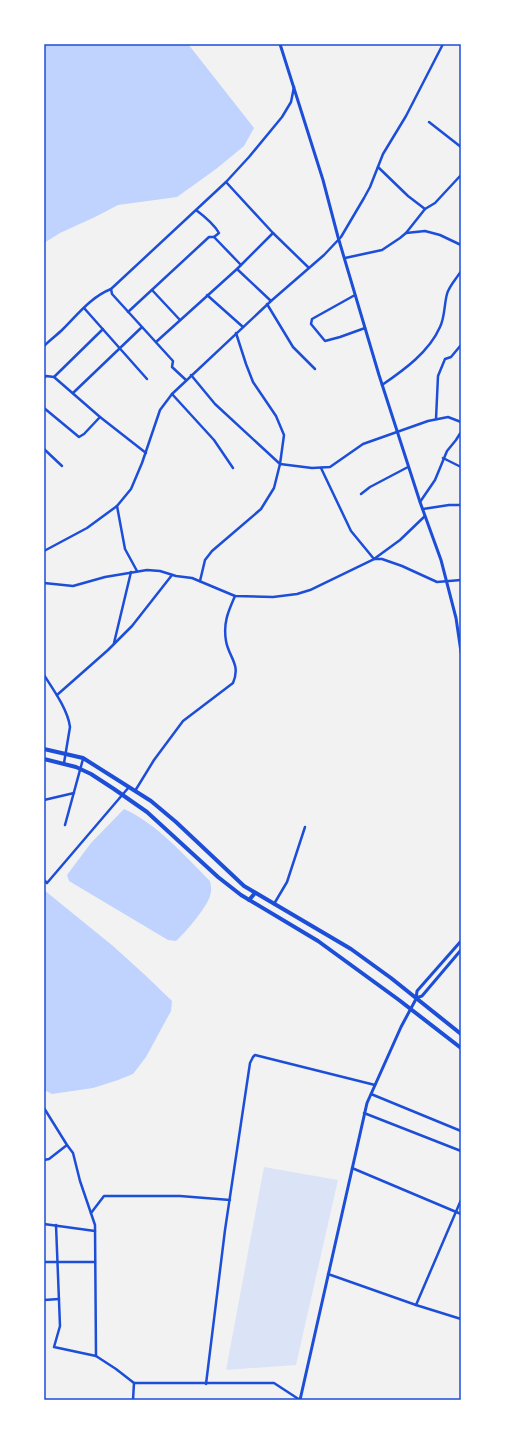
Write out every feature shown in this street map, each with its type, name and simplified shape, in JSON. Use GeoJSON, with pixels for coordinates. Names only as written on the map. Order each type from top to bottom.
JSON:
{"type":"FeatureCollection","features":[{"type":"Feature","properties":{"kind":"main road"},"geometry":{"type":"LineString","coordinates":[[44,749],[83,758],[135,790],[176,822],[244,886],[330,935],[351,949],[391,978],[461,1034]]}},
{"type":"Feature","properties":{"kind":"main road"},"geometry":{"type":"LineString","coordinates":[[44,759],[80,769],[91,774],[147,812],[218,877],[250,900],[318,941],[410,1008],[461,1048]]}},
{"type":"Feature","properties":{"kind":"main road"},"geometry":{"type":"LineString","coordinates":[[250,900],[255,893]]}},
{"type":"Feature","properties":{"kind":"street"},"geometry":{"type":"LineString","coordinates":[[280,44],[323,180],[382,385],[422,509],[441,560],[456,618],[461,652]]}},
{"type":"Feature","properties":{"kind":"street"},"geometry":{"type":"LineString","coordinates":[[44,551],[87,528],[117,506],[131,489],[146,453],[160,410],[172,394],[267,304],[324,255],[339,238],[364,198],[383,154],[406,116],[443,44]]}},
{"type":"Feature","properties":{"kind":"street"},"geometry":{"type":"LineString","coordinates":[[44,346],[84,308],[102,293],[111,289],[226,182],[282,117],[291,102],[294,87]]}},
{"type":"Feature","properties":{"kind":"street"},"geometry":{"type":"LineString","coordinates":[[429,122],[461,147]]}},
{"type":"Feature","properties":{"kind":"street"},"geometry":{"type":"LineString","coordinates":[[378,167],[425,210]]}},
{"type":"Feature","properties":{"kind":"street"},"geometry":{"type":"LineString","coordinates":[[345,258],[382,250],[406,233],[425,210],[435,203],[461,176]]}},
{"type":"Feature","properties":{"kind":"street"},"geometry":{"type":"LineString","coordinates":[[226,182],[273,233],[309,268]]}},
{"type":"Feature","properties":{"kind":"street"},"geometry":{"type":"LineString","coordinates":[[128,312],[209,237],[214,237],[219,233],[205,217],[196,210]]}},
{"type":"Feature","properties":{"kind":"street"},"geometry":{"type":"LineString","coordinates":[[406,233],[425,231],[440,235],[461,245]]}},
{"type":"Feature","properties":{"kind":"street"},"geometry":{"type":"LineString","coordinates":[[156,342],[237,269],[273,233]]}},
{"type":"Feature","properties":{"kind":"street"},"geometry":{"type":"LineString","coordinates":[[214,237],[241,265]]}},
{"type":"Feature","properties":{"kind":"street"},"geometry":{"type":"LineString","coordinates":[[237,269],[271,301]]}},
{"type":"Feature","properties":{"kind":"street"},"geometry":{"type":"LineString","coordinates":[[382,385],[404,370],[431,343],[440,328],[444,317],[447,293],[461,270]]}},
{"type":"Feature","properties":{"kind":"street"},"geometry":{"type":"LineString","coordinates":[[111,289],[112,294],[173,361],[172,367],[186,380]]}},
{"type":"Feature","properties":{"kind":"street"},"geometry":{"type":"LineString","coordinates":[[152,290],[180,320]]}},
{"type":"Feature","properties":{"kind":"street"},"geometry":{"type":"LineString","coordinates":[[356,295],[312,319],[311,324],[325,341],[365,328]]}},
{"type":"Feature","properties":{"kind":"street"},"geometry":{"type":"LineString","coordinates":[[207,296],[243,327]]}},
{"type":"Feature","properties":{"kind":"street"},"geometry":{"type":"LineString","coordinates":[[267,304],[293,347],[315,369]]}},
{"type":"Feature","properties":{"kind":"street"},"geometry":{"type":"LineString","coordinates":[[84,308],[147,379]]}},
{"type":"Feature","properties":{"kind":"street"},"geometry":{"type":"LineString","coordinates":[[74,393],[142,327]]}},
{"type":"Feature","properties":{"kind":"street"},"geometry":{"type":"LineString","coordinates":[[54,377],[102,329]]}},
{"type":"Feature","properties":{"kind":"street"},"geometry":{"type":"LineString","coordinates":[[200,581],[205,560],[212,551],[261,509],[274,488],[280,464],[284,435],[276,416],[253,382],[236,333]]}},
{"type":"Feature","properties":{"kind":"street"},"geometry":{"type":"LineString","coordinates":[[436,419],[438,376],[445,359],[451,357],[461,345]]}},
{"type":"Feature","properties":{"kind":"street"},"geometry":{"type":"LineString","coordinates":[[191,375],[215,404],[280,464],[301,467],[330,467],[363,444],[428,421],[448,417],[461,422]]}},
{"type":"Feature","properties":{"kind":"street"},"geometry":{"type":"LineString","coordinates":[[44,378],[46,376],[54,377],[100,417],[146,453]]}},
{"type":"Feature","properties":{"kind":"street"},"geometry":{"type":"LineString","coordinates":[[172,394],[214,440],[233,468]]}},
{"type":"Feature","properties":{"kind":"street"},"geometry":{"type":"LineString","coordinates":[[44,408],[79,437],[84,434],[100,417]]}},
{"type":"Feature","properties":{"kind":"street"},"geometry":{"type":"LineString","coordinates":[[420,502],[435,480],[443,458],[461,432]]}},
{"type":"Feature","properties":{"kind":"street"},"geometry":{"type":"LineString","coordinates":[[44,449],[62,466]]}},
{"type":"Feature","properties":{"kind":"street"},"geometry":{"type":"LineString","coordinates":[[443,458],[461,467]]}},
{"type":"Feature","properties":{"kind":"street"},"geometry":{"type":"LineString","coordinates":[[361,494],[370,487],[408,467]]}},
{"type":"Feature","properties":{"kind":"street"},"geometry":{"type":"LineString","coordinates":[[321,468],[351,531],[374,559]]}},
{"type":"Feature","properties":{"kind":"street"},"geometry":{"type":"LineString","coordinates":[[422,509],[449,504],[461,505]]}},
{"type":"Feature","properties":{"kind":"street"},"geometry":{"type":"LineString","coordinates":[[117,506],[125,549],[137,571]]}},
{"type":"Feature","properties":{"kind":"street"},"geometry":{"type":"LineString","coordinates":[[44,583],[73,586],[105,577],[147,570],[192,578],[235,596],[256,597],[297,594],[331,581],[374,559],[400,540],[425,516]]}},
{"type":"Feature","properties":{"kind":"street"},"geometry":{"type":"LineString","coordinates":[[374,559],[382,559],[402,566],[437,582],[461,580]]}},
{"type":"Feature","properties":{"kind":"street"},"geometry":{"type":"LineString","coordinates":[[114,644],[131,572]]}},
{"type":"Feature","properties":{"kind":"street"},"geometry":{"type":"LineString","coordinates":[[57,696],[132,626],[172,575]]}},
{"type":"Feature","properties":{"kind":"street"},"geometry":{"type":"LineString","coordinates":[[135,790],[154,760],[183,721],[233,682],[237,674],[235,663],[226,641],[225,618],[235,596]]}},
{"type":"Feature","properties":{"kind":"street"},"geometry":{"type":"LineString","coordinates":[[44,675],[70,721],[64,764]]}},
{"type":"Feature","properties":{"kind":"street"},"geometry":{"type":"LineString","coordinates":[[64,825],[83,758]]}},
{"type":"Feature","properties":{"kind":"street"},"geometry":{"type":"LineString","coordinates":[[44,880],[47,883],[129,787]]}},
{"type":"Feature","properties":{"kind":"street"},"geometry":{"type":"LineString","coordinates":[[44,800],[74,793]]}},
{"type":"Feature","properties":{"kind":"street"},"geometry":{"type":"LineString","coordinates":[[274,904],[287,882],[305,827]]}},
{"type":"Feature","properties":{"kind":"street"},"geometry":{"type":"LineString","coordinates":[[56,1225],[60,1326],[54,1347],[96,1356],[134,1383],[274,1383],[300,1400],[367,1103],[410,1008],[416,999],[418,991],[461,941]]}},
{"type":"Feature","properties":{"kind":"street"},"geometry":{"type":"LineString","coordinates":[[416,999],[422,996],[461,950]]}},
{"type":"Feature","properties":{"kind":"street"},"geometry":{"type":"LineString","coordinates":[[206,1384],[230,1200],[250,1063],[253,1057],[255,1055],[264,1057],[376,1085]]}},
{"type":"Feature","properties":{"kind":"street"},"geometry":{"type":"LineString","coordinates":[[371,1094],[461,1131]]}},
{"type":"Feature","properties":{"kind":"street"},"geometry":{"type":"LineString","coordinates":[[44,1108],[67,1145],[74,1153],[80,1181],[95,1225],[96,1356]]}},
{"type":"Feature","properties":{"kind":"street"},"geometry":{"type":"LineString","coordinates":[[364,1113],[461,1151]]}},
{"type":"Feature","properties":{"kind":"street"},"geometry":{"type":"LineString","coordinates":[[44,1160],[49,1159],[67,1145]]}},
{"type":"Feature","properties":{"kind":"street"},"geometry":{"type":"LineString","coordinates":[[352,1168],[461,1214]]}},
{"type":"Feature","properties":{"kind":"street"},"geometry":{"type":"LineString","coordinates":[[91,1213],[104,1196],[180,1196],[230,1200]]}},
{"type":"Feature","properties":{"kind":"street"},"geometry":{"type":"LineString","coordinates":[[416,1305],[461,1200]]}},
{"type":"Feature","properties":{"kind":"street"},"geometry":{"type":"LineString","coordinates":[[44,1224],[95,1231]]}},
{"type":"Feature","properties":{"kind":"street"},"geometry":{"type":"LineString","coordinates":[[44,1262],[95,1262]]}},
{"type":"Feature","properties":{"kind":"street"},"geometry":{"type":"LineString","coordinates":[[328,1274],[461,1319]]}},
{"type":"Feature","properties":{"kind":"street"},"geometry":{"type":"LineString","coordinates":[[44,1300],[59,1299]]}},
{"type":"Feature","properties":{"kind":"street"},"geometry":{"type":"LineString","coordinates":[[133,1400],[134,1383]]}},
{"type":"Feature","properties":{"kind":"shaded area"},"geometry":{"type":"Polygon","coordinates":[[[264,1167],[338,1180],[296,1365],[226,1370],[264,1167]]]}},
{"type":"Feature","properties":{"kind":"water"},"geometry":{"type":"Polygon","coordinates":[[[44,44],[188,44],[254,128],[244,146],[216,169],[177,197],[118,205],[60,233],[44,243],[44,44]]]}},
{"type":"Feature","properties":{"kind":"water"},"geometry":{"type":"Polygon","coordinates":[[[124,809],[136,815],[159,831],[210,881],[211,892],[205,907],[176,941],[168,940],[69,881],[67,875],[91,843],[124,809]]]}},
{"type":"Feature","properties":{"kind":"water"},"geometry":{"type":"Polygon","coordinates":[[[44,890],[113,946],[172,1001],[171,1011],[146,1057],[133,1074],[93,1088],[52,1094],[44,1090],[44,890]]]}}]}
